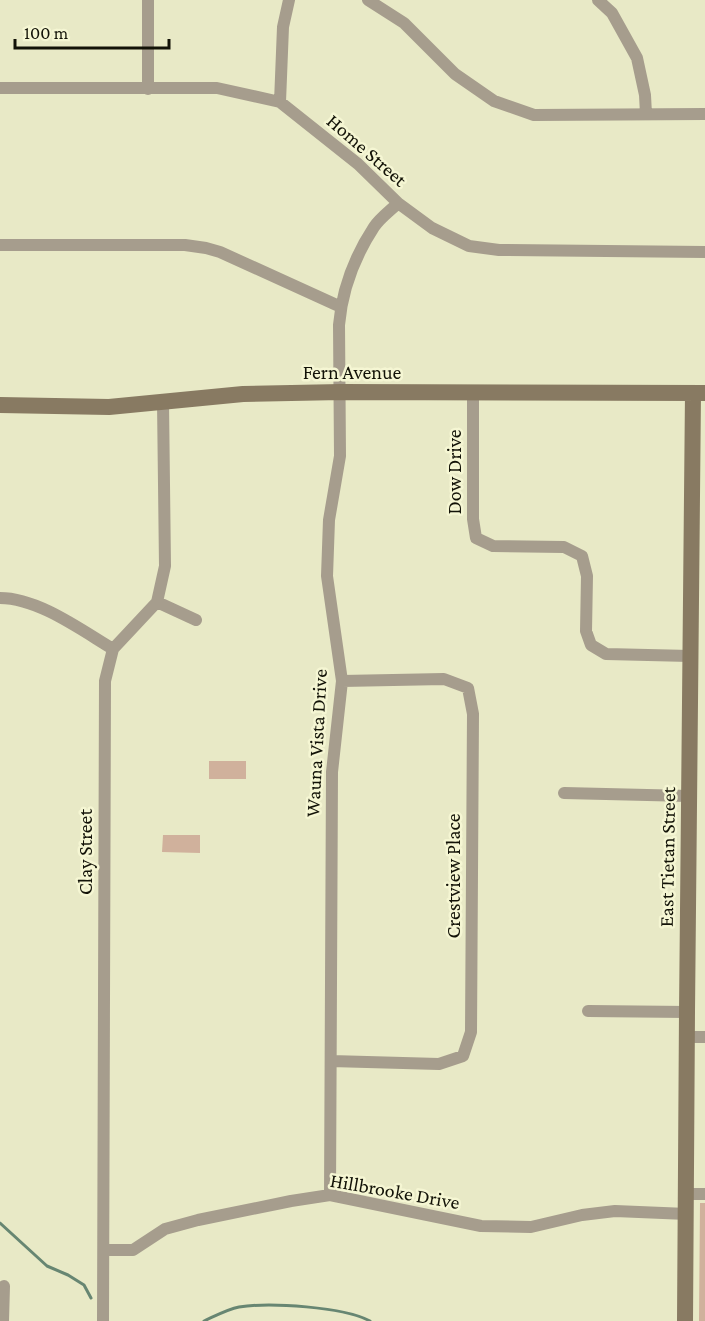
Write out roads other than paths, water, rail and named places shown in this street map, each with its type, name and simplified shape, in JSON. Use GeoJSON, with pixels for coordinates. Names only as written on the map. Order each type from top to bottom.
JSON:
{"type":"FeatureCollection","features":[{"type":"Feature","properties":{"kind":"main road","name":"Fern Avenue"},"geometry":{"type":"LineString","coordinates":[[0,405],[109,407],[243,394],[341,392],[699,393]]}},
{"type":"Feature","properties":{"kind":"main road","name":"East Tietan Street"},"geometry":{"type":"LineString","coordinates":[[686,1321],[690,656],[699,393]]}},
{"type":"Feature","properties":{"kind":"street"},"geometry":{"type":"LineString","coordinates":[[148,0],[148,89]]}},
{"type":"Feature","properties":{"kind":"street"},"geometry":{"type":"LineString","coordinates":[[280,102],[283,27],[289,0]]}},
{"type":"Feature","properties":{"kind":"street"},"geometry":{"type":"LineString","coordinates":[[368,0],[404,23],[455,74],[494,101],[534,115],[705,114]]}},
{"type":"Feature","properties":{"kind":"street"},"geometry":{"type":"LineString","coordinates":[[598,0],[612,13],[637,58],[645,95],[645,114]]}},
{"type":"Feature","properties":{"kind":"street","name":"Home Street"},"geometry":{"type":"LineString","coordinates":[[0,88],[217,88],[280,102],[358,164],[398,203],[432,228],[469,246],[499,250],[705,252]]}},
{"type":"Feature","properties":{"kind":"street","name":"Wauna Vista Drive"},"geometry":{"type":"LineString","coordinates":[[330,1195],[332,772],[342,681],[327,576],[328,520],[340,456],[339,325],[347,284],[356,260],[375,225],[398,203]]}},
{"type":"Feature","properties":{"kind":"street"},"geometry":{"type":"LineString","coordinates":[[0,245],[185,245],[206,248],[220,252],[341,307]]}},
{"type":"Feature","properties":{"kind":"street","name":"Dow Drive"},"geometry":{"type":"LineString","coordinates":[[473,392],[472,519],[476,538],[493,546],[564,547],[582,556],[587,576],[586,631],[591,645],[606,654],[690,656]]}},
{"type":"Feature","properties":{"kind":"street"},"geometry":{"type":"LineString","coordinates":[[163,402],[165,566],[157,602],[196,620]]}},
{"type":"Feature","properties":{"kind":"street"},"geometry":{"type":"LineString","coordinates":[[0,598],[40,606],[113,649]]}},
{"type":"Feature","properties":{"kind":"street","name":"Clay Street"},"geometry":{"type":"LineString","coordinates":[[103,1321],[105,681],[113,649],[157,602]]}},
{"type":"Feature","properties":{"kind":"street","name":"Crestview Place"},"geometry":{"type":"LineString","coordinates":[[331,1061],[439,1064],[463,1056],[471,1032],[473,714],[468,688],[444,679],[342,681]]}},
{"type":"Feature","properties":{"kind":"street"},"geometry":{"type":"LineString","coordinates":[[564,793],[689,796]]}},
{"type":"Feature","properties":{"kind":"street"},"geometry":{"type":"LineString","coordinates":[[588,1011],[687,1012]]}},
{"type":"Feature","properties":{"kind":"street"},"geometry":{"type":"LineString","coordinates":[[687,1037],[705,1037]]}},
{"type":"Feature","properties":{"kind":"street"},"geometry":{"type":"LineString","coordinates":[[687,1194],[705,1194]]}},
{"type":"Feature","properties":{"kind":"street","name":"Hillbrooke Drive"},"geometry":{"type":"LineString","coordinates":[[104,1250],[133,1250],[165,1229],[198,1220],[330,1195],[482,1226],[531,1227],[582,1215],[615,1211],[687,1214]]}},
{"type":"Feature","properties":{"kind":"street"},"geometry":{"type":"LineString","coordinates":[[3,1321],[4,1286]]}},
{"type":"Feature","properties":{"kind":"waterway"},"geometry":{"type":"LineString","coordinates":[[0,1223],[47,1266],[84,1285],[91,1298]]}},
{"type":"Feature","properties":{"kind":"waterway"},"geometry":{"type":"LineString","coordinates":[[204,1321],[235,1308],[269,1305],[325,1309],[370,1321]]}}]}
